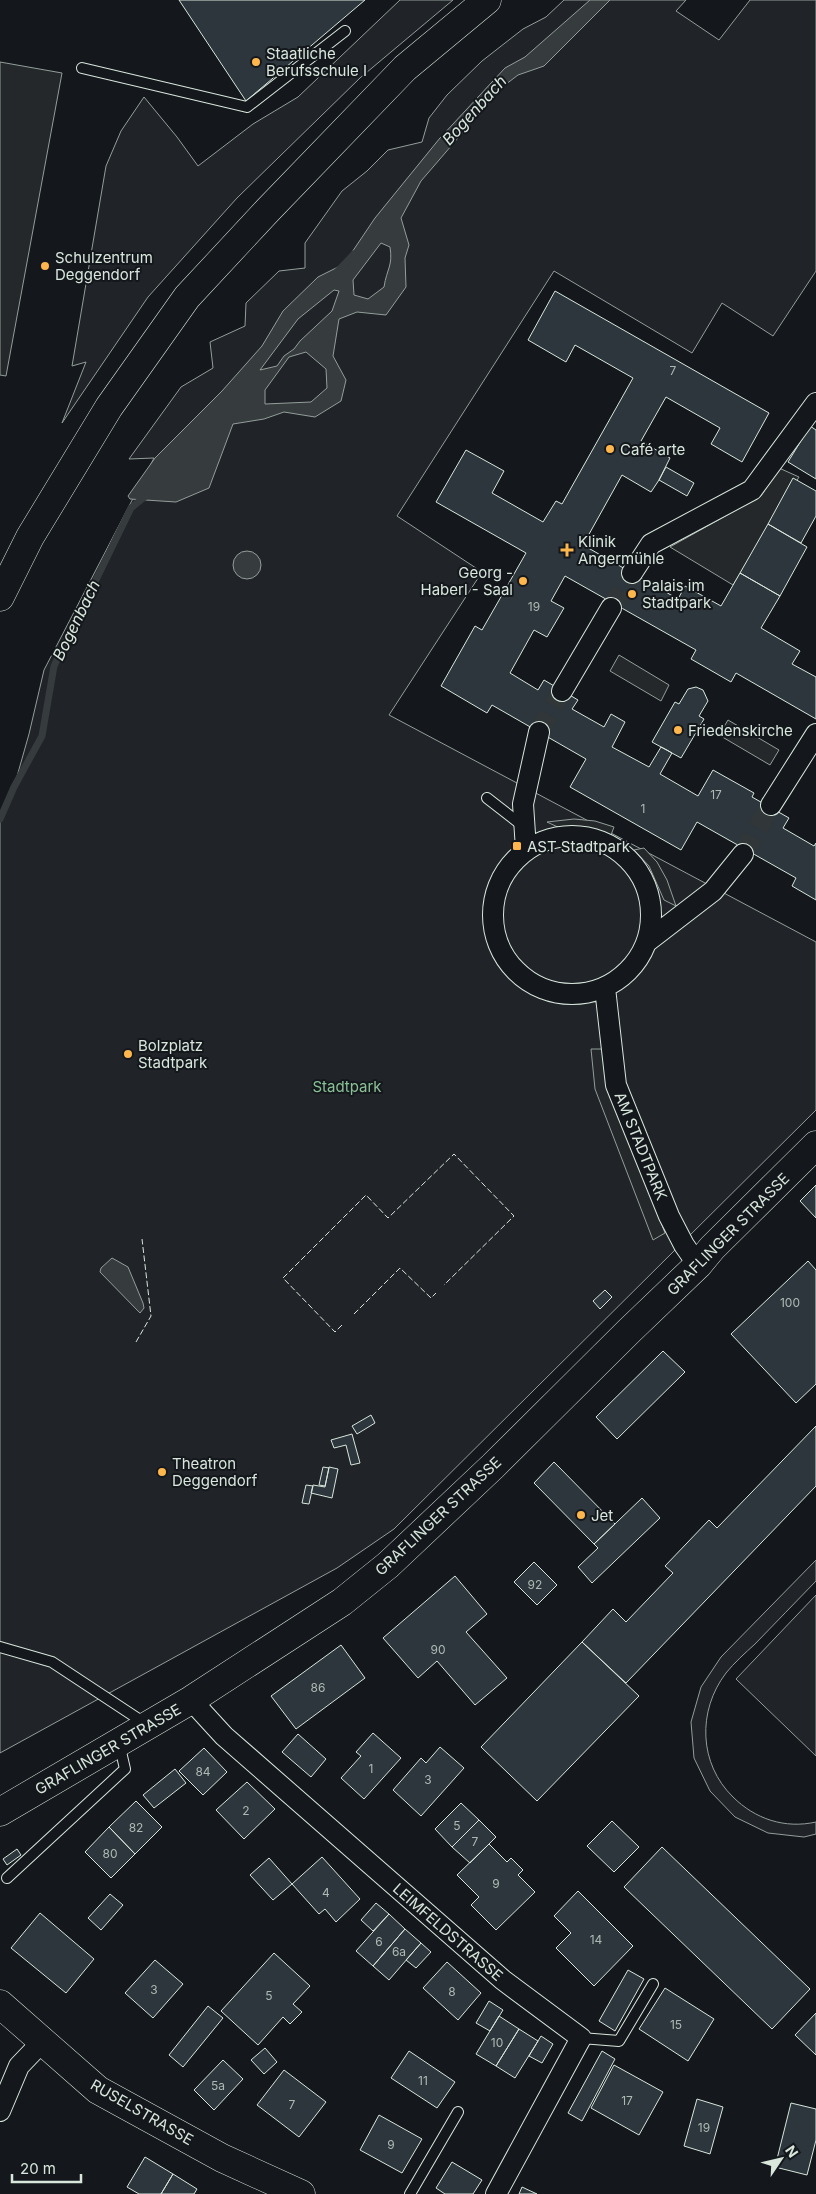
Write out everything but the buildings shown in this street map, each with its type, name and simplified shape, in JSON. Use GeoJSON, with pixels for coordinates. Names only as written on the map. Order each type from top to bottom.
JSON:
{"type":"FeatureCollection","features":[{"type":"Feature","properties":{"kind":"main road"},"geometry":{"type":"LineString","coordinates":[[0,597],[30,538],[109,407],[187,297],[405,68],[487,0]]}},
{"type":"Feature","properties":{"kind":"main road","name":"GRAFLINGER STRASSE"},"geometry":{"type":"LineString","coordinates":[[0,1812],[191,1700],[342,1602],[388,1565],[494,1466],[698,1265],[712,1248],[816,1145]]}},
{"type":"Feature","properties":{"kind":"main road","name":"RUSELSTRASSE"},"geometry":{"type":"LineString","coordinates":[[0,2004],[98,2090],[222,2158],[301,2194]]}},
{"type":"Feature","properties":{"kind":"street"},"geometry":{"type":"LineString","coordinates":[[632,573],[651,544],[752,490],[816,403]]}},
{"type":"Feature","properties":{"kind":"street"},"geometry":{"type":"LineString","coordinates":[[562,691],[611,608]]}},
{"type":"Feature","properties":{"kind":"street"},"geometry":{"type":"LineString","coordinates":[[526,849],[523,804],[539,732]]}},
{"type":"Feature","properties":{"kind":"street"},"geometry":{"type":"LineString","coordinates":[[771,805],[816,734]]}},
{"type":"Feature","properties":{"kind":"street"},"geometry":{"type":"LineString","coordinates":[[581,835],[608,843],[631,861],[646,885],[652,913],[648,941],[638,960],[624,976],[605,988],[576,995],[555,993],[535,986],[518,974],[501,951],[493,924],[495,895],[506,869],[526,849],[552,837],[581,835]]}},
{"type":"Feature","properties":{"kind":"street"},"geometry":{"type":"LineString","coordinates":[[648,941],[713,891],[743,854]]}},
{"type":"Feature","properties":{"kind":"street","name":"AM STADTPARK"},"geometry":{"type":"LineString","coordinates":[[605,988],[616,1085],[669,1216],[684,1245],[698,1265]]}},
{"type":"Feature","properties":{"kind":"street","name":"LEIMFELDSTRASSE"},"geometry":{"type":"LineString","coordinates":[[191,1700],[224,1736],[495,1973],[581,2038]]}},
{"type":"Feature","properties":{"kind":"street"},"geometry":{"type":"LineString","coordinates":[[496,2194],[581,2038]]}},
{"type":"Feature","properties":{"kind":"street"},"geometry":{"type":"LineString","coordinates":[[0,2110],[20,2066],[42,2042]]}},
{"type":"Feature","properties":{"kind":"lane"},"geometry":{"type":"LineString","coordinates":[[82,68],[247,107],[345,30]]}},
{"type":"Feature","properties":{"kind":"lane"},"geometry":{"type":"LineString","coordinates":[[488,798],[524,827]]}},
{"type":"Feature","properties":{"kind":"lane"},"geometry":{"type":"LineString","coordinates":[[0,1647],[52,1662],[147,1725]]}},
{"type":"Feature","properties":{"kind":"lane"},"geometry":{"type":"LineString","coordinates":[[8,1878],[125,1768],[119,1742]]}},
{"type":"Feature","properties":{"kind":"lane"},"geometry":{"type":"LineString","coordinates":[[581,2038],[619,2041],[653,1984]]}},
{"type":"Feature","properties":{"kind":"lane"},"geometry":{"type":"LineString","coordinates":[[410,2194],[458,2112]]}},
{"type":"Feature","properties":{"kind":"green space"},"geometry":{"type":"Polygon","coordinates":[[[400,0],[453,0],[360,78],[237,198],[148,297],[62,423],[86,362],[72,366],[106,166],[121,131],[144,97],[198,166],[253,124],[298,97],[400,0]]]}},
{"type":"Feature","properties":{"kind":"green space","name":"Stadtpark"},"geometry":{"type":"Polygon","coordinates":[[[564,0],[686,0],[676,11],[719,40],[750,0],[816,0],[816,271],[773,336],[722,303],[692,353],[554,271],[397,516],[482,572],[389,715],[816,942],[816,1110],[394,1529],[337,1568],[0,1753],[0,819],[14,787],[44,670],[154,458],[129,459],[181,387],[213,368],[210,342],[245,326],[246,303],[279,271],[305,268],[305,243],[342,191],[367,171],[388,150],[422,142],[429,118],[447,95],[482,61],[523,29],[546,17],[564,0]]]}},
{"type":"Feature","properties":{"kind":"green space"},"geometry":{"type":"Polygon","coordinates":[[[816,1560],[816,1581],[726,1673],[710,1704],[706,1737],[713,1769],[733,1797],[751,1811],[771,1820],[793,1824],[816,1822],[816,1834],[804,1837],[768,1833],[735,1817],[710,1791],[694,1758],[691,1722],[701,1687],[721,1657],[816,1560]]]}},
{"type":"Feature","properties":{"kind":"green space"},"geometry":{"type":"Polygon","coordinates":[[[816,1595],[816,1756],[736,1679],[816,1595]]]}},
{"type":"Feature","properties":{"kind":"shaded area"},"geometry":{"type":"Polygon","coordinates":[[[0,62],[62,73],[6,376],[0,375],[0,62]]]}},
{"type":"Feature","properties":{"kind":"shaded area"},"geometry":{"type":"Polygon","coordinates":[[[779,468],[799,477],[733,585],[670,547],[761,496],[779,468]]]}},
{"type":"Feature","properties":{"kind":"shaded area"},"geometry":{"type":"Polygon","coordinates":[[[619,655],[669,685],[661,701],[610,671],[619,655]]]}},
{"type":"Feature","properties":{"kind":"shaded area"},"geometry":{"type":"Polygon","coordinates":[[[728,720],[779,750],[770,765],[719,735],[728,720]]]}},
{"type":"Feature","properties":{"kind":"shaded area"},"geometry":{"type":"Polygon","coordinates":[[[574,819],[595,821],[614,827],[611,835],[585,829],[562,829],[547,822],[574,819]]]}},
{"type":"Feature","properties":{"kind":"shaded area"},"geometry":{"type":"Polygon","coordinates":[[[644,848],[657,862],[667,880],[676,906],[664,900],[649,866],[634,850],[644,848]]]}},
{"type":"Feature","properties":{"kind":"shaded area"},"geometry":{"type":"Polygon","coordinates":[[[591,1049],[605,1049],[608,1086],[665,1233],[653,1240],[595,1089],[591,1049]]]}},
{"type":"Feature","properties":{"kind":"water"},"geometry":{"type":"Polygon","coordinates":[[[590,0],[610,0],[544,66],[518,75],[501,88],[421,181],[401,218],[409,245],[405,258],[406,287],[386,315],[357,312],[339,319],[333,356],[346,380],[341,401],[315,417],[284,412],[264,419],[233,424],[209,488],[176,502],[130,499],[128,496],[155,458],[222,391],[262,346],[283,311],[318,277],[344,264],[375,218],[440,138],[505,68],[525,57],[590,0]],[[381,243],[353,280],[354,295],[368,299],[384,287],[391,253],[390,247],[381,243]],[[334,290],[298,319],[260,370],[277,366],[284,356],[294,349],[332,311],[339,291],[334,290]],[[306,352],[289,357],[265,390],[265,404],[311,402],[327,388],[326,369],[306,352]]]}},
{"type":"Feature","properties":{"kind":"water"},"geometry":{"type":"Polygon","coordinates":[[[247,551],[257,555],[261,565],[257,575],[247,579],[237,575],[233,565],[237,555],[247,551]]]}},
{"type":"Feature","properties":{"kind":"water"},"geometry":{"type":"Polygon","coordinates":[[[112,1258],[128,1267],[143,1303],[144,1308],[140,1313],[100,1272],[101,1268],[112,1258]]]}},
{"type":"Feature","properties":{"kind":"waterway","name":"Bogenbach"},"geometry":{"type":"LineString","coordinates":[[337,272],[354,254]]}},
{"type":"Feature","properties":{"kind":"waterway","name":"Bogenbach"},"geometry":{"type":"LineString","coordinates":[[0,819],[14,787],[42,736],[54,666],[131,508],[148,494]]}},
{"type":"Feature","properties":{"kind":"tunnel"},"geometry":{"type":"LineString","coordinates":[[611,608],[632,573]]}},
{"type":"Feature","properties":{"kind":"tunnel"},"geometry":{"type":"LineString","coordinates":[[539,732],[562,691]]}},
{"type":"Feature","properties":{"kind":"tunnel"},"geometry":{"type":"LineString","coordinates":[[743,854],[771,805]]}},
{"type":"Feature","properties":{"kind":"fence"},"geometry":{"type":"LineString","coordinates":[[342,1325],[335,1332],[283,1278],[366,1195],[388,1218],[454,1154],[514,1216],[444,1285]]}},
{"type":"Feature","properties":{"kind":"fence"},"geometry":{"type":"LineString","coordinates":[[136,1342],[151,1316],[142,1239]]}},
{"type":"Feature","properties":{"kind":"fence"},"geometry":{"type":"LineString","coordinates":[[354,1314],[400,1268],[431,1298],[436,1293]]}},
{"type":"Feature","properties":{"kind":"place","name":"Staatliche Berufsschule I"},"geometry":{"type":"Point","coordinates":[256,62]}},
{"type":"Feature","properties":{"kind":"place","name":"Schulzentrum Deggendorf"},"geometry":{"type":"Point","coordinates":[45,266]}},
{"type":"Feature","properties":{"kind":"place","name":"Café arte"},"geometry":{"type":"Point","coordinates":[610,449]}},
{"type":"Feature","properties":{"kind":"place","name":"Klinik Angermühle"},"geometry":{"type":"Point","coordinates":[567,550]}},
{"type":"Feature","properties":{"kind":"place","name":"Georg - Haberl - Saal"},"geometry":{"type":"Point","coordinates":[523,581]}},
{"type":"Feature","properties":{"kind":"place","name":"Palais im Stadtpark"},"geometry":{"type":"Point","coordinates":[632,594]}},
{"type":"Feature","properties":{"kind":"place","name":"Friedenskirche"},"geometry":{"type":"Point","coordinates":[678,730]}},
{"type":"Feature","properties":{"kind":"place","name":"AST Stadtpark"},"geometry":{"type":"Point","coordinates":[517,846]}},
{"type":"Feature","properties":{"kind":"place","name":"Bolzplatz Stadtpark"},"geometry":{"type":"Point","coordinates":[128,1054]}},
{"type":"Feature","properties":{"kind":"place","name":"Theatron Deggendorf"},"geometry":{"type":"Point","coordinates":[162,1472]}},
{"type":"Feature","properties":{"kind":"place","name":"Jet"},"geometry":{"type":"Point","coordinates":[581,1515]}}]}
